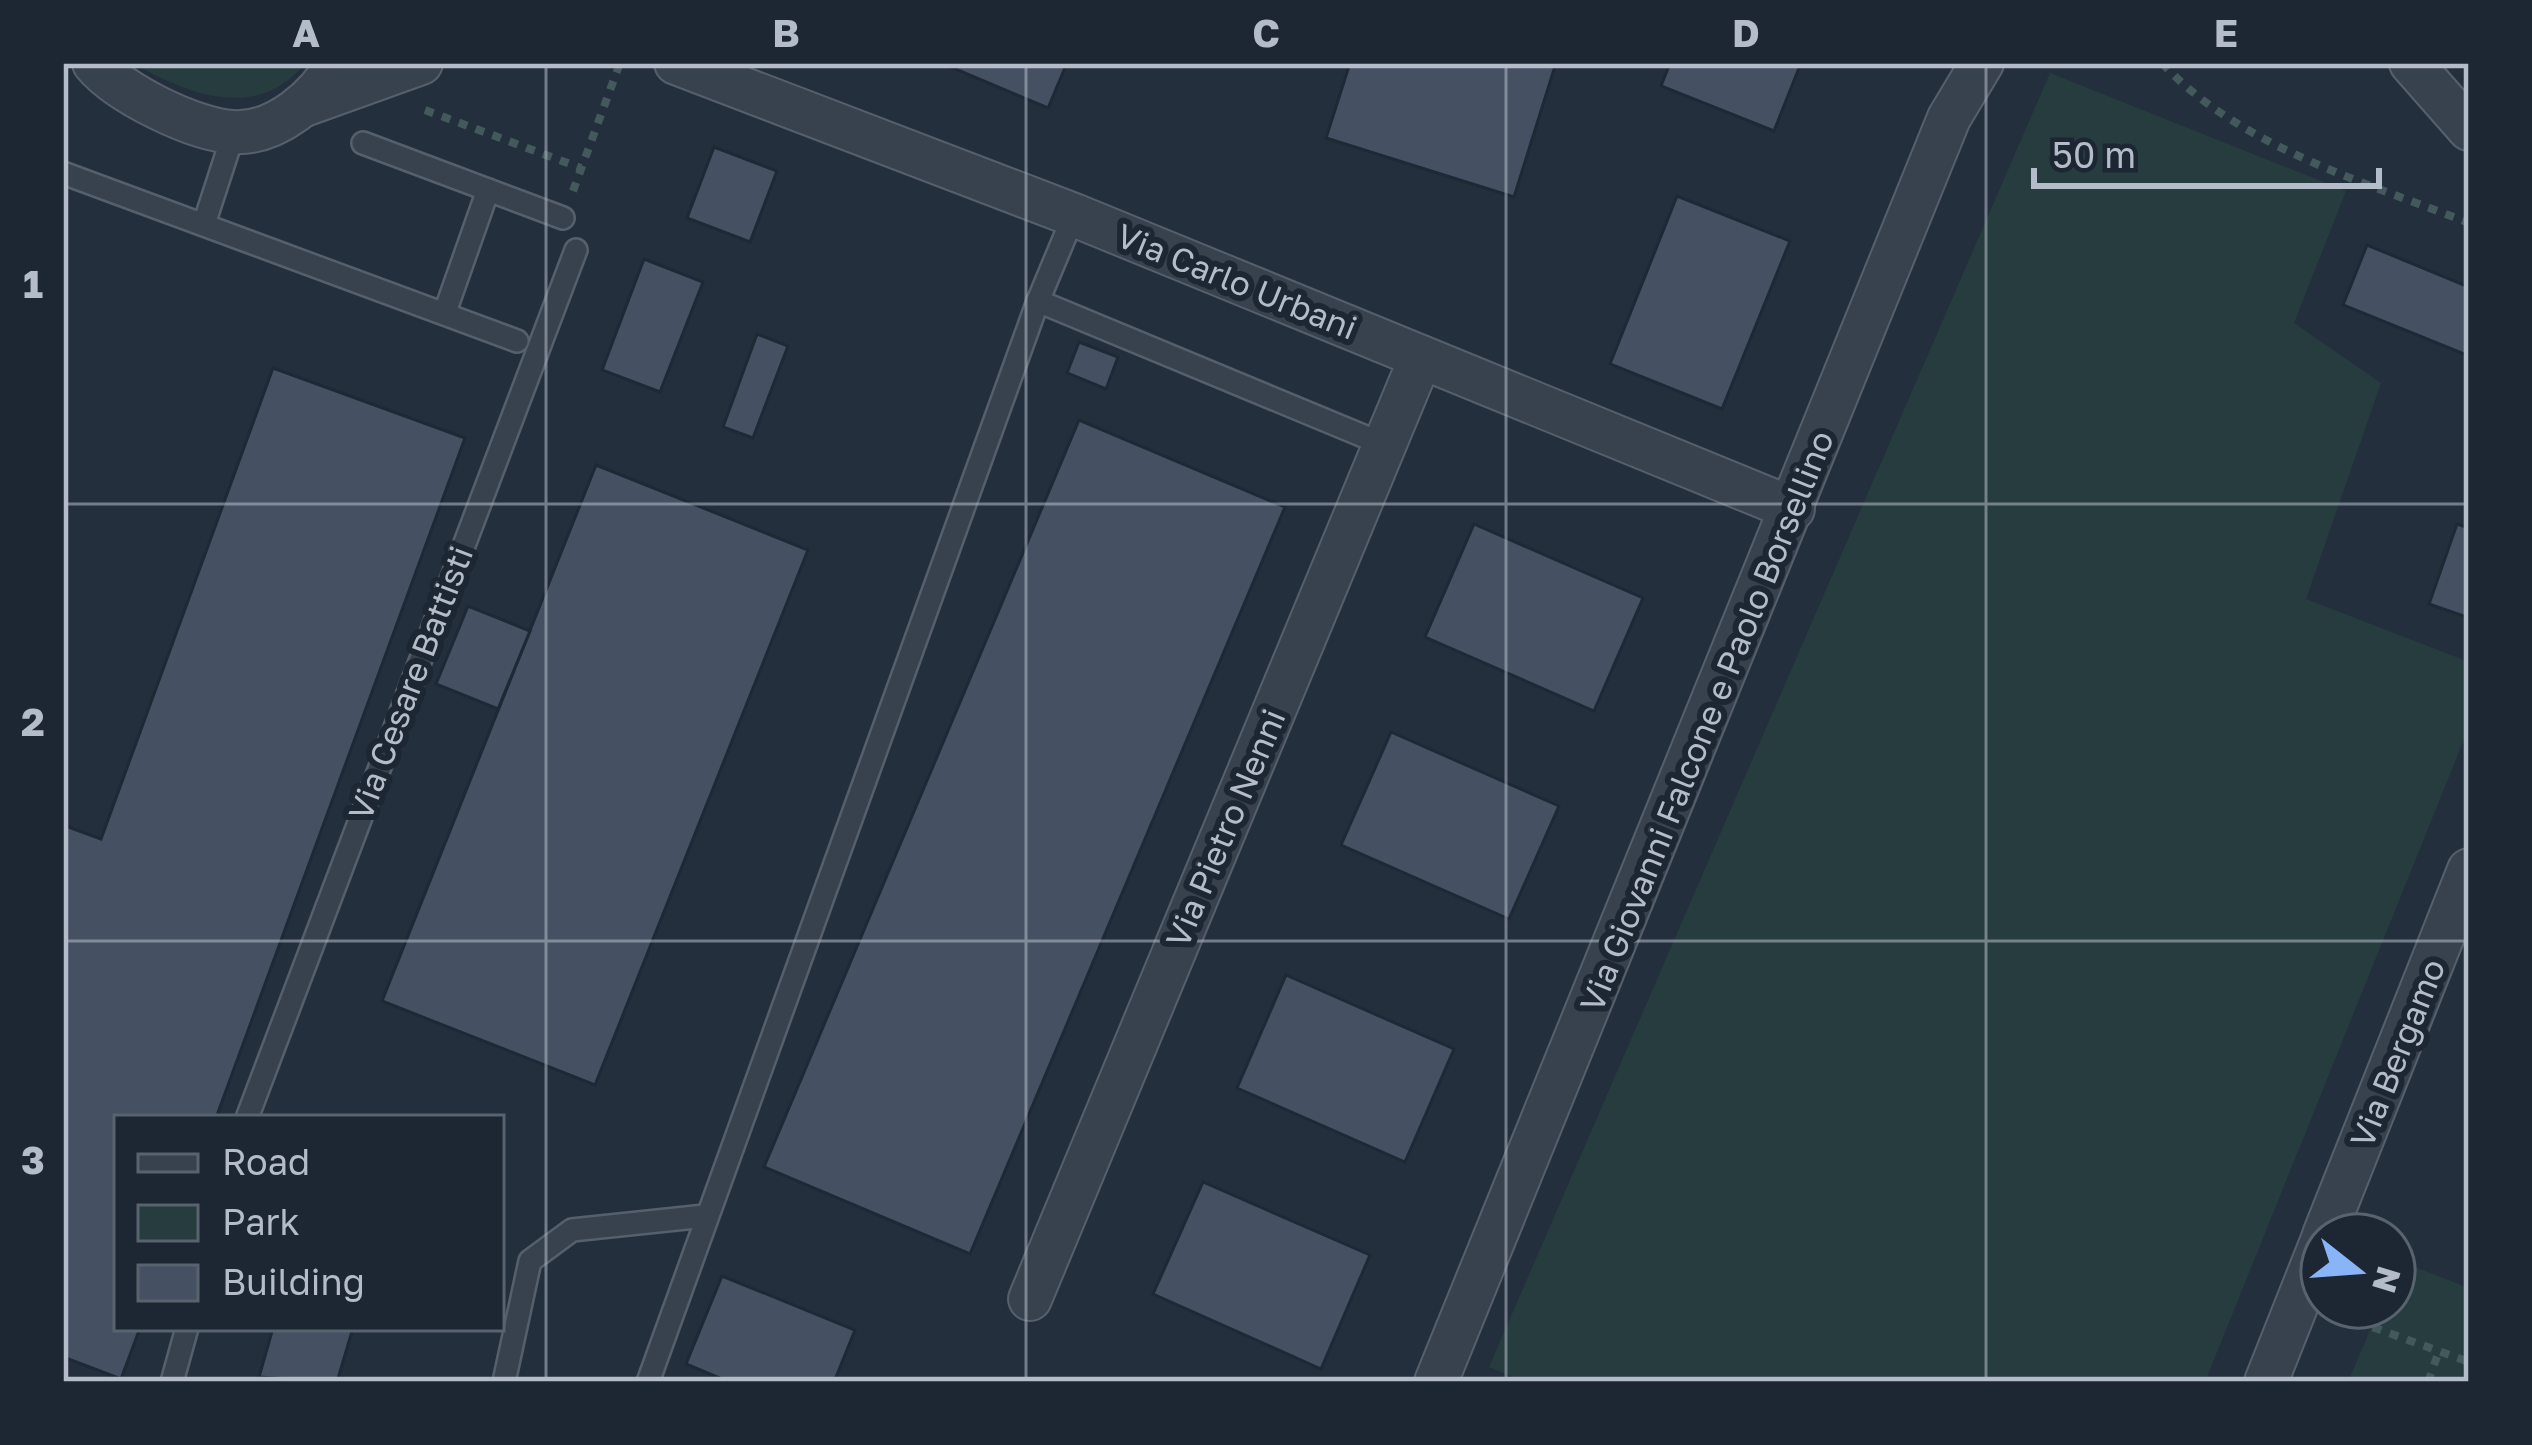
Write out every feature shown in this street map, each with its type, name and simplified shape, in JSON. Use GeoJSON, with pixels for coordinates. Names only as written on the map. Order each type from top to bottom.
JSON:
{"type":"FeatureCollection","features":[{"type":"Feature","properties":{"kind":"street"},"geometry":{"type":"LineString","coordinates":[[63,67],[103,73],[146,103],[234,132],[267,124],[351,75],[421,63]]}},
{"type":"Feature","properties":{"kind":"street","name":"Via Carlo Urbani"},"geometry":{"type":"LineString","coordinates":[[676,63],[1074,214],[1793,509]]}},
{"type":"Feature","properties":{"kind":"street","name":"Via Giovanni Falcone e Paolo Borsellino"},"geometry":{"type":"LineString","coordinates":[[1436,1382],[1948,118],[1982,63]]}},
{"type":"Feature","properties":{"kind":"street"},"geometry":{"type":"LineString","coordinates":[[2413,64],[2469,129]]}},
{"type":"Feature","properties":{"kind":"street","name":"Via Pietro Nenni"},"geometry":{"type":"LineString","coordinates":[[1030,1299],[1421,357]]}},
{"type":"Feature","properties":{"kind":"street","name":"Via Bergamo"},"geometry":{"type":"LineString","coordinates":[[2334,1211],[2469,870]]}},
{"type":"Feature","properties":{"kind":"street","name":"Via Bergamo"},"geometry":{"type":"LineString","coordinates":[[2266,1382],[2298,1302]]}},
{"type":"Feature","properties":{"kind":"lane"},"geometry":{"type":"LineString","coordinates":[[204,224],[234,132]]}},
{"type":"Feature","properties":{"kind":"lane"},"geometry":{"type":"LineString","coordinates":[[362,143],[563,218]]}},
{"type":"Feature","properties":{"kind":"lane"},"geometry":{"type":"LineString","coordinates":[[63,173],[517,341]]}},
{"type":"Feature","properties":{"kind":"lane"},"geometry":{"type":"LineString","coordinates":[[445,312],[488,190]]}},
{"type":"Feature","properties":{"kind":"lane"},"geometry":{"type":"LineString","coordinates":[[648,1382],[1038,301],[1074,214]]}},
{"type":"Feature","properties":{"kind":"lane","name":"Via Cesare Battisti"},"geometry":{"type":"LineString","coordinates":[[248,1115],[575,250]]}},
{"type":"Feature","properties":{"kind":"lane"},"geometry":{"type":"LineString","coordinates":[[1038,301],[1079,322],[1385,445]]}},
{"type":"Feature","properties":{"kind":"lane"},"geometry":{"type":"LineString","coordinates":[[504,1382],[530,1261],[572,1230],[705,1216]]}},
{"type":"Feature","properties":{"kind":"lane"},"geometry":{"type":"LineString","coordinates":[[172,1382],[187,1331]]}},
{"type":"Feature","properties":{"kind":"path"},"geometry":{"type":"LineString","coordinates":[[2162,63],[2217,110],[2269,140],[2469,224]]}},
{"type":"Feature","properties":{"kind":"path"},"geometry":{"type":"LineString","coordinates":[[351,75],[581,168]]}},
{"type":"Feature","properties":{"kind":"path"},"geometry":{"type":"LineString","coordinates":[[2384,1331],[2469,1362]]}},
{"type":"Feature","properties":{"kind":"path"},"geometry":{"type":"LineString","coordinates":[[2428,1382],[2439,1351]]}},
{"type":"Feature","properties":{"kind":"green space"},"geometry":{"type":"Polygon","coordinates":[[[133,63],[305,63],[287,81],[266,92],[222,97],[177,85],[133,63]]]}},
{"type":"Feature","properties":{"kind":"green space"},"geometry":{"type":"Polygon","coordinates":[[[2050,73],[2346,191],[2294,323],[2381,383],[2306,599],[2469,662],[2469,727],[2205,1382],[1525,1382],[1489,1367],[2050,73]]]}},
{"type":"Feature","properties":{"kind":"green space"},"geometry":{"type":"Polygon","coordinates":[[[2418,1268],[2469,1288],[2469,1382],[2348,1382],[2370,1331],[2418,1331],[2418,1268]]]}},
{"type":"Feature","properties":{"kind":"building"},"geometry":{"type":"Polygon","coordinates":[[[941,63],[1067,63],[1048,108],[941,63]]]}},
{"type":"Feature","properties":{"kind":"building"},"geometry":{"type":"Polygon","coordinates":[[[1350,63],[1556,63],[1514,197],[1326,138],[1350,63]]]}},
{"type":"Feature","properties":{"kind":"building"},"geometry":{"type":"Polygon","coordinates":[[[1670,63],[1801,63],[1774,131],[1661,86],[1670,63]]]}},
{"type":"Feature","properties":{"kind":"building"},"geometry":{"type":"Polygon","coordinates":[[[714,147],[777,171],[750,242],[687,218],[714,147]]]}},
{"type":"Feature","properties":{"kind":"building"},"geometry":{"type":"Polygon","coordinates":[[[1677,196],[1790,241],[1722,409],[1610,364],[1677,196]]]}},
{"type":"Feature","properties":{"kind":"building"},"geometry":{"type":"Polygon","coordinates":[[[2367,245],[2469,287],[2469,356],[2343,305],[2367,245]]]}},
{"type":"Feature","properties":{"kind":"building"},"geometry":{"type":"Polygon","coordinates":[[[644,259],[703,282],[660,392],[602,370],[644,259]]]}},
{"type":"Feature","properties":{"kind":"building"},"geometry":{"type":"Polygon","coordinates":[[[757,334],[788,346],[753,438],[723,427],[757,334]]]}},
{"type":"Feature","properties":{"kind":"building"},"geometry":{"type":"Polygon","coordinates":[[[1079,342],[1118,357],[1106,389],[1067,373],[1079,342]]]}},
{"type":"Feature","properties":{"kind":"building"},"geometry":{"type":"Polygon","coordinates":[[[273,368],[465,438],[217,1115],[114,1115],[114,1331],[139,1331],[121,1379],[63,1357],[63,825],[101,839],[273,368]]]}},
{"type":"Feature","properties":{"kind":"building"},"geometry":{"type":"Polygon","coordinates":[[[1079,420],[1285,507],[970,1254],[764,1167],[1079,420]]]}},
{"type":"Feature","properties":{"kind":"building"},"geometry":{"type":"Polygon","coordinates":[[[596,465],[808,550],[595,1085],[382,1001],[596,465]]]}},
{"type":"Feature","properties":{"kind":"building"},"geometry":{"type":"Polygon","coordinates":[[[1474,524],[1643,598],[1594,711],[1425,637],[1474,524]]]}},
{"type":"Feature","properties":{"kind":"building"},"geometry":{"type":"Polygon","coordinates":[[[2457,524],[2469,528],[2469,618],[2429,604],[2457,524]]]}},
{"type":"Feature","properties":{"kind":"building"},"geometry":{"type":"Polygon","coordinates":[[[468,606],[530,631],[498,709],[436,684],[468,606]]]}},
{"type":"Feature","properties":{"kind":"building"},"geometry":{"type":"Polygon","coordinates":[[[1391,732],[1559,806],[1509,919],[1341,845],[1391,732]]]}},
{"type":"Feature","properties":{"kind":"building"},"geometry":{"type":"Polygon","coordinates":[[[1286,975],[1454,1049],[1405,1162],[1237,1088],[1286,975]]]}},
{"type":"Feature","properties":{"kind":"building"},"geometry":{"type":"Polygon","coordinates":[[[1203,1182],[1370,1255],[1321,1369],[1153,1294],[1203,1182]]]}},
{"type":"Feature","properties":{"kind":"building"},"geometry":{"type":"Polygon","coordinates":[[[722,1276],[855,1330],[834,1382],[729,1382],[686,1364],[722,1276]]]}},
{"type":"Feature","properties":{"kind":"building"},"geometry":{"type":"Polygon","coordinates":[[[272,1331],[352,1331],[337,1382],[259,1377],[272,1331]]]}}]}
